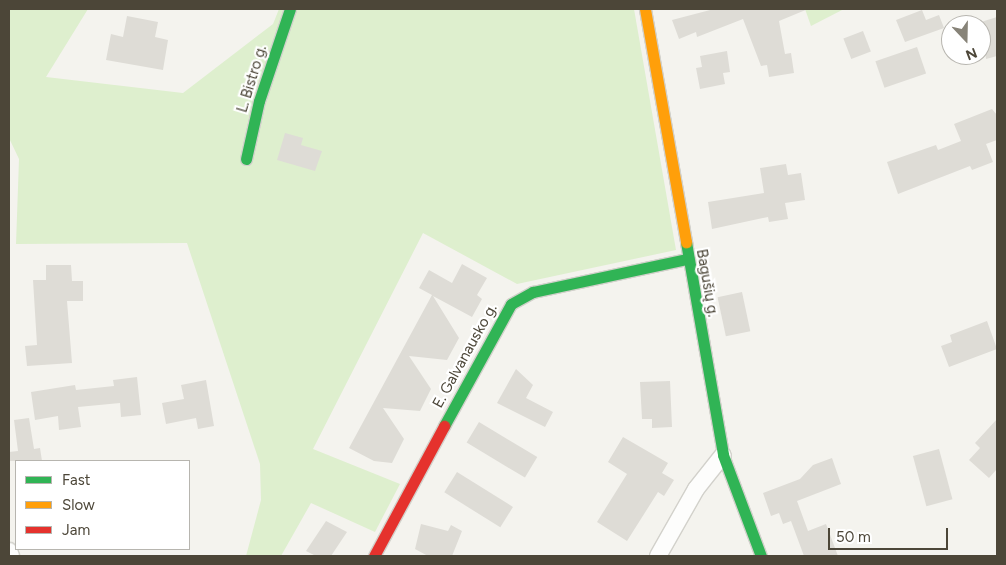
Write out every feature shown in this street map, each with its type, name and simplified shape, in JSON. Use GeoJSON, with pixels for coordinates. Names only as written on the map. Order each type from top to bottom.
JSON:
{"type":"FeatureCollection","features":[{"type":"Feature","properties":{"kind":"street","name":"L. Bistro g."},"geometry":{"type":"LineString","coordinates":[[246,159],[259,101],[290,9]]}},
{"type":"Feature","properties":{"kind":"street","name":"Bagušių g."},"geometry":{"type":"LineString","coordinates":[[645,9],[687,259],[723,455],[762,556]]}},
{"type":"Feature","properties":{"kind":"street","name":"E. Galvanausko g."},"geometry":{"type":"LineString","coordinates":[[374,556],[511,304],[533,292],[687,259]]}},
{"type":"Feature","properties":{"kind":"street"},"geometry":{"type":"LineString","coordinates":[[658,556],[696,489],[723,455]]}},
{"type":"Feature","properties":{"kind":"street"},"geometry":{"type":"LineString","coordinates":[[9,551],[11,556]]}},
{"type":"Feature","properties":{"kind":"green space"},"geometry":{"type":"Polygon","coordinates":[[[9,9],[88,9],[46,77],[183,93],[273,24],[279,9],[634,9],[676,250],[517,284],[423,233],[313,449],[400,484],[375,532],[311,503],[281,556],[246,556],[261,500],[260,464],[187,243],[16,244],[19,159],[9,138],[9,9]]]}},
{"type":"Feature","properties":{"kind":"green space"},"geometry":{"type":"Polygon","coordinates":[[[805,9],[844,9],[811,26],[805,9]]]}},
{"type":"Feature","properties":{"kind":"building"},"geometry":{"type":"Polygon","coordinates":[[[714,9],[808,9],[779,21],[785,54],[791,53],[794,73],[769,77],[767,65],[761,66],[743,19],[697,37],[696,32],[679,39],[672,20],[714,9]]]}},
{"type":"Feature","properties":{"kind":"building"},"geometry":{"type":"Polygon","coordinates":[[[922,10],[926,20],[939,15],[941,29],[905,42],[896,20],[922,10]]]}},
{"type":"Feature","properties":{"kind":"building"},"geometry":{"type":"Polygon","coordinates":[[[127,16],[158,22],[155,37],[168,40],[163,70],[106,60],[111,34],[123,37],[127,16]]]}},
{"type":"Feature","properties":{"kind":"building"},"geometry":{"type":"Polygon","coordinates":[[[997,17],[997,56],[991,58],[991,19],[997,17]]]}},
{"type":"Feature","properties":{"kind":"building"},"geometry":{"type":"Polygon","coordinates":[[[863,31],[871,52],[851,59],[843,39],[863,31]]]}},
{"type":"Feature","properties":{"kind":"building"},"geometry":{"type":"Polygon","coordinates":[[[917,47],[926,73],[885,88],[875,61],[917,47]]]}},
{"type":"Feature","properties":{"kind":"building"},"geometry":{"type":"Polygon","coordinates":[[[727,51],[730,72],[723,73],[725,84],[700,89],[696,68],[702,67],[700,56],[727,51]]]}},
{"type":"Feature","properties":{"kind":"building"},"geometry":{"type":"Polygon","coordinates":[[[992,109],[997,115],[997,140],[986,144],[993,162],[972,170],[970,166],[898,194],[887,162],[936,145],[938,150],[961,141],[954,124],[992,109]]]}},
{"type":"Feature","properties":{"kind":"building"},"geometry":{"type":"Polygon","coordinates":[[[285,133],[303,138],[301,145],[322,151],[315,171],[277,160],[285,133]]]}},
{"type":"Feature","properties":{"kind":"building"},"geometry":{"type":"Polygon","coordinates":[[[786,164],[788,175],[801,173],[805,200],[785,203],[788,219],[769,222],[768,217],[712,229],[708,202],[764,193],[760,168],[786,164]]]}},
{"type":"Feature","properties":{"kind":"building"},"geometry":{"type":"Polygon","coordinates":[[[462,264],[487,278],[477,295],[482,299],[472,317],[433,296],[459,338],[447,360],[409,356],[431,389],[420,411],[383,408],[404,439],[392,463],[374,461],[349,448],[432,295],[419,288],[429,270],[452,283],[462,264]]]}},
{"type":"Feature","properties":{"kind":"building"},"geometry":{"type":"Polygon","coordinates":[[[46,265],[71,265],[72,281],[83,281],[83,301],[67,301],[72,363],[27,366],[25,346],[37,345],[33,280],[46,280],[46,265]]]}},
{"type":"Feature","properties":{"kind":"building"},"geometry":{"type":"Polygon","coordinates":[[[742,292],[750,331],[726,336],[718,297],[742,292]]]}},
{"type":"Feature","properties":{"kind":"building"},"geometry":{"type":"Polygon","coordinates":[[[987,321],[997,349],[949,367],[941,346],[952,342],[950,335],[987,321]]]}},
{"type":"Feature","properties":{"kind":"building"},"geometry":{"type":"Polygon","coordinates":[[[516,369],[533,385],[526,398],[553,412],[545,427],[497,403],[516,369]]]}},
{"type":"Feature","properties":{"kind":"building"},"geometry":{"type":"Polygon","coordinates":[[[137,377],[141,415],[121,417],[120,403],[78,407],[81,427],[59,430],[58,416],[35,420],[31,392],[75,385],[76,390],[114,386],[113,380],[137,377]]]}},
{"type":"Feature","properties":{"kind":"building"},"geometry":{"type":"Polygon","coordinates":[[[206,380],[214,426],[198,429],[196,418],[166,424],[162,403],[184,399],[181,385],[206,380]]]}},
{"type":"Feature","properties":{"kind":"building"},"geometry":{"type":"Polygon","coordinates":[[[670,381],[672,427],[652,428],[652,419],[642,419],[640,382],[670,381]]]}},
{"type":"Feature","properties":{"kind":"building"},"geometry":{"type":"Polygon","coordinates":[[[29,418],[34,449],[40,448],[42,460],[9,461],[9,452],[18,451],[14,420],[29,418]]]}},
{"type":"Feature","properties":{"kind":"building"},"geometry":{"type":"Polygon","coordinates":[[[997,419],[997,469],[989,478],[969,460],[980,448],[975,443],[997,419]]]}},
{"type":"Feature","properties":{"kind":"building"},"geometry":{"type":"Polygon","coordinates":[[[479,422],[537,457],[525,478],[467,443],[479,422]]]}},
{"type":"Feature","properties":{"kind":"building"},"geometry":{"type":"Polygon","coordinates":[[[623,437],[668,463],[662,473],[674,480],[664,496],[658,492],[627,541],[597,522],[627,474],[608,462],[623,437]]]}},
{"type":"Feature","properties":{"kind":"building"},"geometry":{"type":"Polygon","coordinates":[[[939,449],[952,499],[926,506],[913,456],[939,449]]]}},
{"type":"Feature","properties":{"kind":"building"},"geometry":{"type":"Polygon","coordinates":[[[832,458],[841,484],[797,501],[808,531],[826,524],[838,556],[804,556],[791,521],[783,524],[779,513],[771,516],[763,493],[800,479],[813,465],[832,458]]]}},
{"type":"Feature","properties":{"kind":"building"},"geometry":{"type":"Polygon","coordinates":[[[457,472],[513,507],[500,527],[444,492],[457,472]]]}},
{"type":"Feature","properties":{"kind":"building"},"geometry":{"type":"Polygon","coordinates":[[[326,521],[347,532],[331,556],[316,556],[306,551],[326,521]]]}},
{"type":"Feature","properties":{"kind":"building"},"geometry":{"type":"Polygon","coordinates":[[[421,524],[448,531],[451,525],[462,531],[452,556],[428,556],[415,549],[421,524]]]}},
{"type":"Feature","properties":{"kind":"traffic: fast"},"geometry":{"type":"LineString","coordinates":[[246,159],[259,101],[290,9]]}},
{"type":"Feature","properties":{"kind":"traffic: fast"},"geometry":{"type":"LineString","coordinates":[[686,242],[723,455],[761,556]]}},
{"type":"Feature","properties":{"kind":"traffic: fast"},"geometry":{"type":"LineString","coordinates":[[444,426],[511,304],[533,292],[687,259]]}},
{"type":"Feature","properties":{"kind":"traffic: slow"},"geometry":{"type":"LineString","coordinates":[[645,9],[686,242]]}},
{"type":"Feature","properties":{"kind":"traffic: jam"},"geometry":{"type":"LineString","coordinates":[[374,556],[444,426]]}}]}
